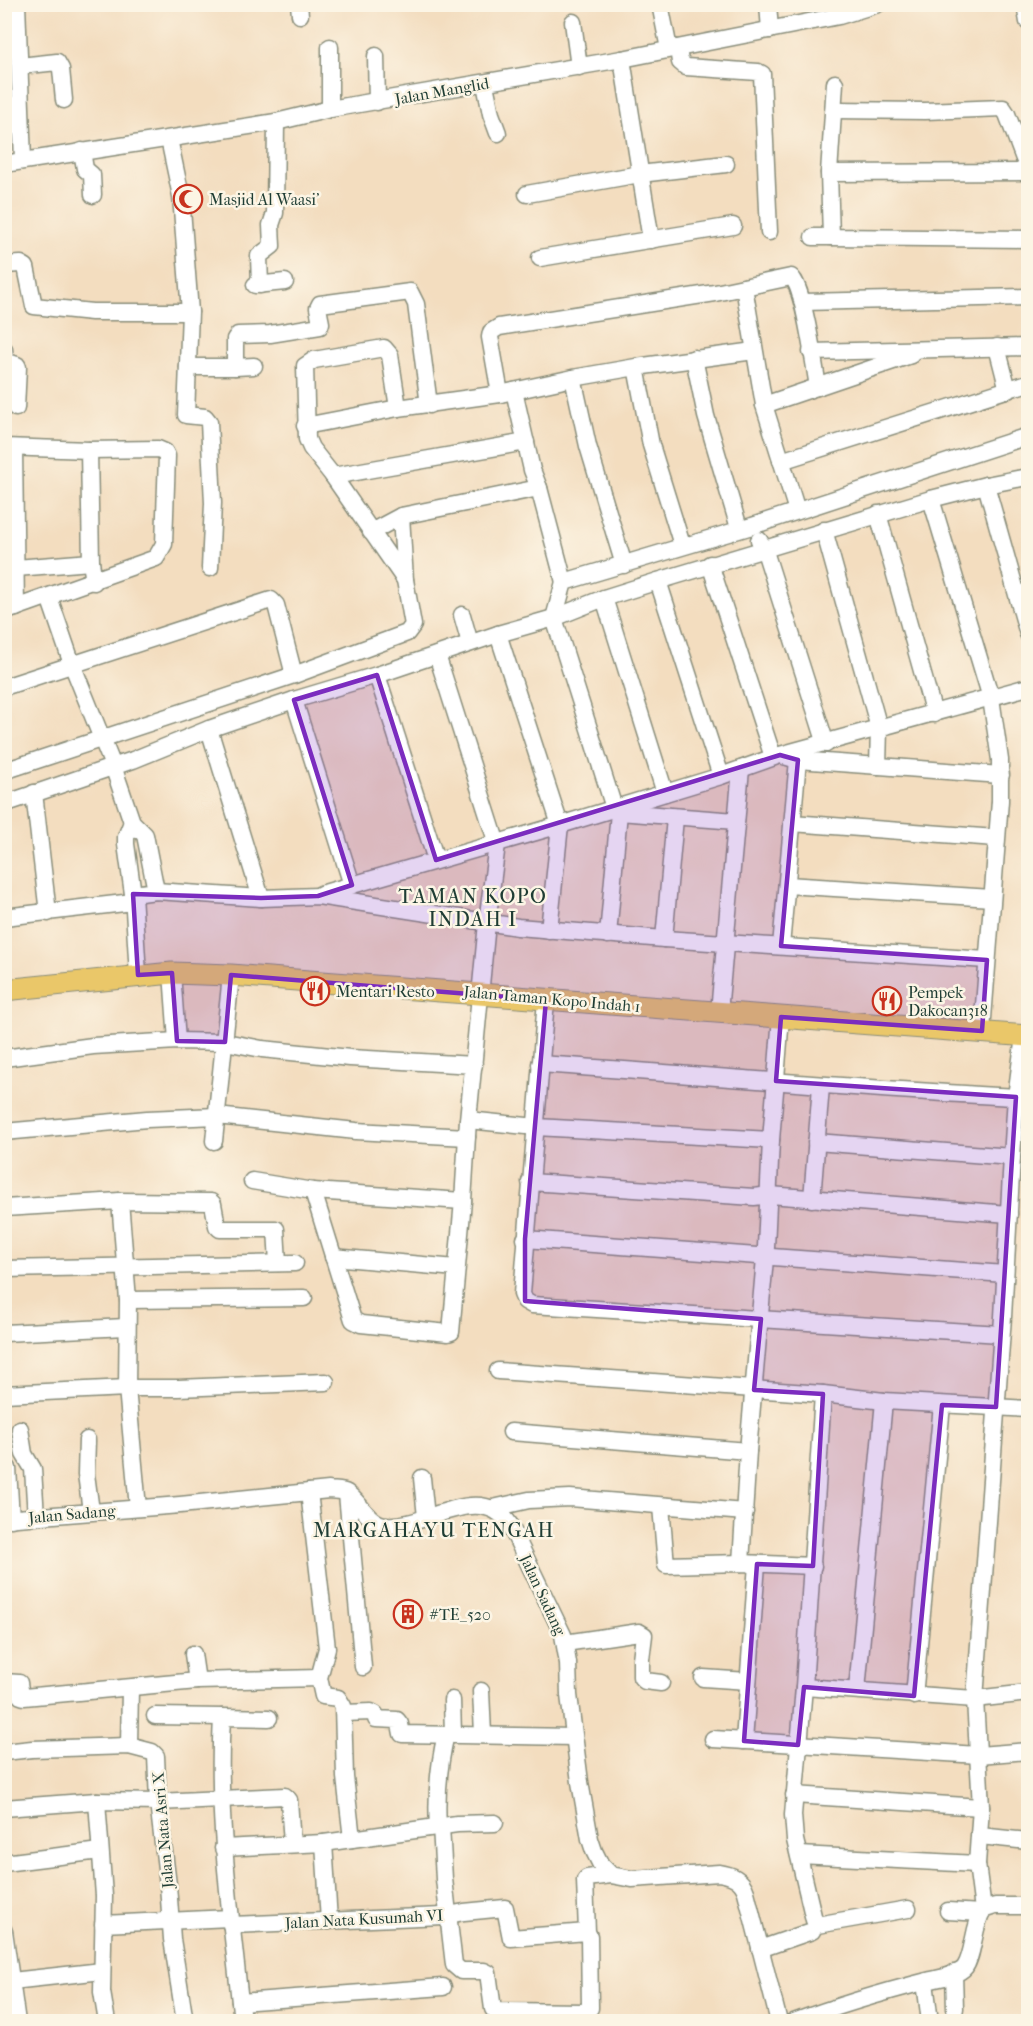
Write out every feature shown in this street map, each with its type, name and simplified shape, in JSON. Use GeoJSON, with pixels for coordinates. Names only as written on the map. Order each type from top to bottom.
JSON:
{"type":"FeatureCollection","features":[{"type":"Feature","properties":{"kind":"main road","name":"Jalan Taman Kopo Indah 1"},"geometry":{"type":"LineString","coordinates":[[4,990],[138,975],[172,973],[231,975],[1026,1036]]}},
{"type":"Feature","properties":{"kind":"street"},"geometry":{"type":"LineString","coordinates":[[17,4],[23,160]]}},
{"type":"Feature","properties":{"kind":"street"},"geometry":{"type":"LineString","coordinates":[[660,4],[673,48],[680,62],[686,67],[758,72],[763,76],[769,232]]}},
{"type":"Feature","properties":{"kind":"street"},"geometry":{"type":"LineString","coordinates":[[768,4],[770,30]]}},
{"type":"Feature","properties":{"kind":"street","name":"Jalan Manglid"},"geometry":{"type":"LineString","coordinates":[[4,164],[280,121],[330,109],[579,67],[839,16],[878,4]]}},
{"type":"Feature","properties":{"kind":"street"},"geometry":{"type":"LineString","coordinates":[[1025,4],[1029,22]]}},
{"type":"Feature","properties":{"kind":"street"},"geometry":{"type":"LineString","coordinates":[[573,22],[579,67]]}},
{"type":"Feature","properties":{"kind":"street"},"geometry":{"type":"LineString","coordinates":[[330,47],[330,109]]}},
{"type":"Feature","properties":{"kind":"street"},"geometry":{"type":"LineString","coordinates":[[376,56],[377,102]]}},
{"type":"Feature","properties":{"kind":"street"},"geometry":{"type":"LineString","coordinates":[[622,59],[651,240]]}},
{"type":"Feature","properties":{"kind":"street"},"geometry":{"type":"LineString","coordinates":[[20,66],[57,62],[61,69],[64,100]]}},
{"type":"Feature","properties":{"kind":"street"},"geometry":{"type":"LineString","coordinates":[[831,237],[829,173],[835,83]]}},
{"type":"Feature","properties":{"kind":"street"},"geometry":{"type":"LineString","coordinates":[[485,84],[498,134]]}},
{"type":"Feature","properties":{"kind":"street"},"geometry":{"type":"LineString","coordinates":[[834,110],[925,111],[1003,108],[1024,159],[1029,162]]}},
{"type":"Feature","properties":{"kind":"street"},"geometry":{"type":"LineString","coordinates":[[280,121],[284,222]]}},
{"type":"Feature","properties":{"kind":"street"},"geometry":{"type":"LineString","coordinates":[[280,121],[275,213],[271,225],[273,243],[271,249],[259,256],[258,285],[285,282]]}},
{"type":"Feature","properties":{"kind":"street"},"geometry":{"type":"LineString","coordinates":[[169,139],[181,196],[190,312],[186,415],[205,417],[209,422],[213,503],[210,568]]}},
{"type":"Feature","properties":{"kind":"street"},"geometry":{"type":"LineString","coordinates":[[82,152],[85,169],[91,173],[93,195]]}},
{"type":"Feature","properties":{"kind":"street"},"geometry":{"type":"LineString","coordinates":[[527,194],[640,174],[726,164]]}},
{"type":"Feature","properties":{"kind":"street"},"geometry":{"type":"LineString","coordinates":[[829,173],[1029,172]]}},
{"type":"Feature","properties":{"kind":"street"},"geometry":{"type":"LineString","coordinates":[[540,258],[734,226]]}},
{"type":"Feature","properties":{"kind":"street"},"geometry":{"type":"LineString","coordinates":[[813,237],[1029,239]]}},
{"type":"Feature","properties":{"kind":"street"},"geometry":{"type":"LineString","coordinates":[[4,265],[21,264],[26,267],[34,306],[92,312],[190,312]]}},
{"type":"Feature","properties":{"kind":"street"},"geometry":{"type":"LineString","coordinates":[[608,935],[617,810],[554,618],[564,582],[526,442],[507,393],[490,337],[491,332],[499,327],[744,287],[791,277],[796,281],[803,302],[818,387]]}},
{"type":"Feature","properties":{"kind":"street"},"geometry":{"type":"LineString","coordinates":[[744,287],[764,405],[797,511]]}},
{"type":"Feature","properties":{"kind":"street"},"geometry":{"type":"LineString","coordinates":[[236,367],[235,339],[238,335],[270,334],[320,326],[318,308],[320,304],[410,292],[416,304],[429,405]]}},
{"type":"Feature","properties":{"kind":"street"},"geometry":{"type":"LineString","coordinates":[[803,302],[1029,297]]}},
{"type":"Feature","properties":{"kind":"street"},"geometry":{"type":"LineString","coordinates":[[997,347],[1008,390]]}},
{"type":"Feature","properties":{"kind":"street"},"geometry":{"type":"LineString","coordinates":[[811,352],[1029,347]]}},
{"type":"Feature","properties":{"kind":"street"},"geometry":{"type":"LineString","coordinates":[[398,408],[390,355],[384,348],[314,360],[307,364],[304,371],[306,426],[307,439],[311,448],[405,580]]}},
{"type":"Feature","properties":{"kind":"street"},"geometry":{"type":"LineString","coordinates":[[4,349],[5,361],[18,367],[16,408]]}},
{"type":"Feature","properties":{"kind":"street"},"geometry":{"type":"LineString","coordinates":[[764,405],[925,350]]}},
{"type":"Feature","properties":{"kind":"street"},"geometry":{"type":"LineString","coordinates":[[306,426],[398,408],[507,393],[636,367],[754,351]]}},
{"type":"Feature","properties":{"kind":"street"},"geometry":{"type":"LineString","coordinates":[[694,358],[706,416],[746,527],[764,548],[826,744]]}},
{"type":"Feature","properties":{"kind":"street"},"geometry":{"type":"LineString","coordinates":[[188,367],[254,366]]}},
{"type":"Feature","properties":{"kind":"street"},"geometry":{"type":"LineString","coordinates":[[636,367],[651,446],[682,545]]}},
{"type":"Feature","properties":{"kind":"street"},"geometry":{"type":"LineString","coordinates":[[573,378],[588,446],[624,565]]}},
{"type":"Feature","properties":{"kind":"street"},"geometry":{"type":"LineString","coordinates":[[781,461],[1029,383]]}},
{"type":"Feature","properties":{"kind":"street"},"geometry":{"type":"LineString","coordinates":[[564,582],[797,511],[1029,436]]}},
{"type":"Feature","properties":{"kind":"street"},"geometry":{"type":"LineString","coordinates":[[333,476],[526,442]]}},
{"type":"Feature","properties":{"kind":"street"},"geometry":{"type":"LineString","coordinates":[[10,447],[89,450],[158,449],[165,452],[167,456],[164,544],[160,553],[156,558],[94,582],[10,610],[16,568],[10,447]]}},
{"type":"Feature","properties":{"kind":"street"},"geometry":{"type":"LineString","coordinates":[[89,450],[91,562],[94,582]]}},
{"type":"Feature","properties":{"kind":"street"},"geometry":{"type":"LineString","coordinates":[[4,804],[133,760],[209,729],[294,700],[554,618],[604,598],[710,564],[986,484],[1029,478]]}},
{"type":"Feature","properties":{"kind":"street"},"geometry":{"type":"LineString","coordinates":[[986,484],[1025,608],[1029,634]]}},
{"type":"Feature","properties":{"kind":"street"},"geometry":{"type":"LineString","coordinates":[[371,532],[401,516],[539,488]]}},
{"type":"Feature","properties":{"kind":"street"},"geometry":{"type":"LineString","coordinates":[[931,499],[991,698],[1001,775],[982,1031]]}},
{"type":"Feature","properties":{"kind":"street"},"geometry":{"type":"LineString","coordinates":[[878,514],[934,714]]}},
{"type":"Feature","properties":{"kind":"street"},"geometry":{"type":"LineString","coordinates":[[4,771],[294,675],[409,631],[413,625],[405,580],[401,516]]}},
{"type":"Feature","properties":{"kind":"street"},"geometry":{"type":"LineString","coordinates":[[824,530],[879,728],[878,766]]}},
{"type":"Feature","properties":{"kind":"street"},"geometry":{"type":"LineString","coordinates":[[16,568],[91,562]]}},
{"type":"Feature","properties":{"kind":"street"},"geometry":{"type":"LineString","coordinates":[[710,564],[777,756]]}},
{"type":"Feature","properties":{"kind":"street"},"geometry":{"type":"LineString","coordinates":[[658,581],[721,776]]}},
{"type":"Feature","properties":{"kind":"street"},"geometry":{"type":"LineString","coordinates":[[49,597],[132,822],[145,835],[156,891]]}},
{"type":"Feature","properties":{"kind":"street"},"geometry":{"type":"LineString","coordinates":[[604,598],[665,793]]}},
{"type":"Feature","properties":{"kind":"street"},"geometry":{"type":"LineString","coordinates":[[4,687],[271,600],[276,605],[294,675]]}},
{"type":"Feature","properties":{"kind":"street"},"geometry":{"type":"LineString","coordinates":[[462,615],[470,643]]}},
{"type":"Feature","properties":{"kind":"street"},"geometry":{"type":"LineString","coordinates":[[498,634],[560,825],[549,930]]}},
{"type":"Feature","properties":{"kind":"street"},"geometry":{"type":"LineString","coordinates":[[313,1191],[355,1322],[448,1333],[453,1329],[467,1129],[497,844],[437,655]]}},
{"type":"Feature","properties":{"kind":"street"},"geometry":{"type":"LineString","coordinates":[[377,675],[436,860]]}},
{"type":"Feature","properties":{"kind":"street"},"geometry":{"type":"LineString","coordinates":[[318,896],[436,860],[617,810],[777,756],[1029,687]]}},
{"type":"Feature","properties":{"kind":"street"},"geometry":{"type":"LineString","coordinates":[[294,700],[352,885]]}},
{"type":"Feature","properties":{"kind":"street"},"geometry":{"type":"LineString","coordinates":[[209,729],[261,898]]}},
{"type":"Feature","properties":{"kind":"street"},"geometry":{"type":"LineString","coordinates":[[777,756],[798,760],[1001,775]]}},
{"type":"Feature","properties":{"kind":"street"},"geometry":{"type":"LineString","coordinates":[[781,946],[798,760]]}},
{"type":"Feature","properties":{"kind":"street"},"geometry":{"type":"LineString","coordinates":[[719,1012],[741,769]]}},
{"type":"Feature","properties":{"kind":"street"},"geometry":{"type":"LineString","coordinates":[[34,793],[48,913]]}},
{"type":"Feature","properties":{"kind":"street"},"geometry":{"type":"LineString","coordinates":[[617,810],[675,818],[736,821]]}},
{"type":"Feature","properties":{"kind":"street"},"geometry":{"type":"LineString","coordinates":[[664,939],[675,818]]}},
{"type":"Feature","properties":{"kind":"street"},"geometry":{"type":"LineString","coordinates":[[132,822],[126,837],[126,844],[133,898],[138,975]]}},
{"type":"Feature","properties":{"kind":"street"},"geometry":{"type":"LineString","coordinates":[[792,823],[996,838]]}},
{"type":"Feature","properties":{"kind":"street"},"geometry":{"type":"LineString","coordinates":[[787,885],[992,898]]}},
{"type":"Feature","properties":{"kind":"street"},"geometry":{"type":"LineString","coordinates":[[4,917],[48,913],[133,898],[156,891],[261,898],[318,896],[487,923],[549,930],[725,944],[987,960]]}},
{"type":"Feature","properties":{"kind":"street"},"geometry":{"type":"LineString","coordinates":[[172,973],[177,1041]]}},
{"type":"Feature","properties":{"kind":"street"},"geometry":{"type":"LineString","coordinates":[[214,1141],[231,975]]}},
{"type":"Feature","properties":{"kind":"street"},"geometry":{"type":"LineString","coordinates":[[546,1000],[525,1239],[522,1294],[525,1302],[532,1305],[1001,1334]]}},
{"type":"Feature","properties":{"kind":"street"},"geometry":{"type":"LineString","coordinates":[[744,1741],[748,1681],[749,1564],[745,1512],[748,1451],[761,1319],[770,1195],[771,1140],[781,1017]]}},
{"type":"Feature","properties":{"kind":"street"},"geometry":{"type":"LineString","coordinates":[[794,2022],[853,2001],[954,1973],[965,1966],[982,1911],[977,1864],[981,1836],[981,1807],[975,1699],[1012,1157],[1020,1108],[1026,1036]]}},
{"type":"Feature","properties":{"kind":"street"},"geometry":{"type":"LineString","coordinates":[[4,1058],[93,1046],[177,1041],[225,1042],[262,1049],[350,1058],[474,1065]]}},
{"type":"Feature","properties":{"kind":"street"},"geometry":{"type":"LineString","coordinates":[[540,1064],[776,1081],[1020,1108]]}},
{"type":"Feature","properties":{"kind":"street"},"geometry":{"type":"LineString","coordinates":[[812,1199],[821,1086]]}},
{"type":"Feature","properties":{"kind":"street"},"geometry":{"type":"LineString","coordinates":[[4,1132],[147,1119],[217,1116],[356,1131],[536,1126],[771,1140]]}},
{"type":"Feature","properties":{"kind":"street"},"geometry":{"type":"LineString","coordinates":[[816,1142],[1012,1157]]}},
{"type":"Feature","properties":{"kind":"street"},"geometry":{"type":"LineString","coordinates":[[252,1181],[313,1191],[463,1201]]}},
{"type":"Feature","properties":{"kind":"street"},"geometry":{"type":"LineString","coordinates":[[530,1182],[754,1197],[770,1195],[1009,1214]]}},
{"type":"Feature","properties":{"kind":"street"},"geometry":{"type":"LineString","coordinates":[[4,1208],[120,1201],[212,1203],[217,1226],[220,1229],[276,1229],[278,1263]]}},
{"type":"Feature","properties":{"kind":"street"},"geometry":{"type":"LineString","coordinates":[[120,1201],[128,1300],[127,1388],[138,1508]]}},
{"type":"Feature","properties":{"kind":"street"},"geometry":{"type":"LineString","coordinates":[[525,1239],[1005,1274]]}},
{"type":"Feature","properties":{"kind":"street"},"geometry":{"type":"LineString","coordinates":[[333,1257],[456,1268]]}},
{"type":"Feature","properties":{"kind":"street"},"geometry":{"type":"LineString","coordinates":[[4,1269],[295,1263]]}},
{"type":"Feature","properties":{"kind":"street"},"geometry":{"type":"LineString","coordinates":[[128,1300],[304,1299]]}},
{"type":"Feature","properties":{"kind":"street"},"geometry":{"type":"LineString","coordinates":[[4,1333],[126,1327]]}},
{"type":"Feature","properties":{"kind":"street"},"geometry":{"type":"LineString","coordinates":[[498,1371],[823,1394],[884,1401],[1029,1409]]}},
{"type":"Feature","properties":{"kind":"street"},"geometry":{"type":"LineString","coordinates":[[4,1394],[326,1382]]}},
{"type":"Feature","properties":{"kind":"street"},"geometry":{"type":"LineString","coordinates":[[823,1394],[813,1566],[793,1828],[814,1920],[819,1926],[908,1909]]}},
{"type":"Feature","properties":{"kind":"street"},"geometry":{"type":"LineString","coordinates":[[857,1690],[884,1401]]}},
{"type":"Feature","properties":{"kind":"street"},"geometry":{"type":"LineString","coordinates":[[914,1696],[942,1405]]}},
{"type":"Feature","properties":{"kind":"street"},"geometry":{"type":"LineString","coordinates":[[20,1429],[24,1455],[33,1469],[36,1517]]}},
{"type":"Feature","properties":{"kind":"street"},"geometry":{"type":"LineString","coordinates":[[511,1432],[748,1451]]}},
{"type":"Feature","properties":{"kind":"street"},"geometry":{"type":"LineString","coordinates":[[87,1440],[86,1474],[91,1511]]}},
{"type":"Feature","properties":{"kind":"street"},"geometry":{"type":"LineString","coordinates":[[8,1468],[8,1519]]}},
{"type":"Feature","properties":{"kind":"street"},"geometry":{"type":"LineString","coordinates":[[422,1478],[426,1517]]}},
{"type":"Feature","properties":{"kind":"street","name":"Jalan Sadang"},"geometry":{"type":"LineString","coordinates":[[8,1519],[329,1490],[347,1494]]}},
{"type":"Feature","properties":{"kind":"street"},"geometry":{"type":"LineString","coordinates":[[309,1492],[327,1648],[319,1678],[321,1696],[339,1699],[344,1713],[345,1777],[352,1839]]}},
{"type":"Feature","properties":{"kind":"street"},"geometry":{"type":"LineString","coordinates":[[347,1494],[372,1518],[386,1526],[472,1505],[493,1508],[529,1500],[570,1497],[745,1512]]}},
{"type":"Feature","properties":{"kind":"street"},"geometry":{"type":"LineString","coordinates":[[347,1494],[363,1667]]}},
{"type":"Feature","properties":{"kind":"street"},"geometry":{"type":"LineString","coordinates":[[661,1506],[658,1564],[813,1566]]}},
{"type":"Feature","properties":{"kind":"street","name":"Jalan Sadang"},"geometry":{"type":"LineString","coordinates":[[493,1508],[501,1513],[510,1525],[565,1642],[574,1737],[590,1839],[597,1859],[611,1875]]}},
{"type":"Feature","properties":{"kind":"street"},"geometry":{"type":"LineString","coordinates":[[565,1642],[639,1632],[644,1635],[641,1677],[645,1681],[661,1683]]}},
{"type":"Feature","properties":{"kind":"street"},"geometry":{"type":"LineString","coordinates":[[193,1654],[197,1681]]}},
{"type":"Feature","properties":{"kind":"street"},"geometry":{"type":"LineString","coordinates":[[4,1682],[19,1683],[21,1696],[24,1697],[197,1681],[319,1678]]}},
{"type":"Feature","properties":{"kind":"street"},"geometry":{"type":"LineString","coordinates":[[703,1678],[748,1681]]}},
{"type":"Feature","properties":{"kind":"street"},"geometry":{"type":"LineString","coordinates":[[129,1746],[130,1688]]}},
{"type":"Feature","properties":{"kind":"street"},"geometry":{"type":"LineString","coordinates":[[804,1688],[975,1699],[1029,1693]]}},
{"type":"Feature","properties":{"kind":"street"},"geometry":{"type":"LineString","coordinates":[[481,1691],[483,1734]]}},
{"type":"Feature","properties":{"kind":"street"},"geometry":{"type":"LineString","coordinates":[[452,1700],[449,1734],[440,1761],[437,1805],[454,1965],[461,1971],[488,1973],[495,2011],[584,2012],[589,2009],[591,2006],[586,1879],[611,1875],[632,1880],[720,1872],[734,1877],[744,1886],[779,2022]]}},
{"type":"Feature","properties":{"kind":"street"},"geometry":{"type":"LineString","coordinates":[[344,1713],[371,1712],[375,1714],[377,1720],[397,1720],[402,1734],[574,1737]]}},
{"type":"Feature","properties":{"kind":"street"},"geometry":{"type":"LineString","coordinates":[[155,1716],[269,1718]]}},
{"type":"Feature","properties":{"kind":"street"},"geometry":{"type":"LineString","coordinates":[[222,1717],[220,1800],[223,1848],[242,2022]]}},
{"type":"Feature","properties":{"kind":"street"},"geometry":{"type":"LineString","coordinates":[[713,1739],[979,1755],[1029,1751]]}},
{"type":"Feature","properties":{"kind":"street","name":"Jalan Nata Asri X"},"geometry":{"type":"LineString","coordinates":[[4,1752],[129,1746],[152,1752],[156,1756],[158,1802],[170,1920],[185,2022]]}},
{"type":"Feature","properties":{"kind":"street"},"geometry":{"type":"LineString","coordinates":[[794,1795],[981,1807]]}},
{"type":"Feature","properties":{"kind":"street"},"geometry":{"type":"LineString","coordinates":[[4,1808],[97,1801],[158,1802],[287,1797],[292,1844]]}},
{"type":"Feature","properties":{"kind":"street"},"geometry":{"type":"LineString","coordinates":[[97,1801],[104,1896],[102,2003],[107,2022]]}},
{"type":"Feature","properties":{"kind":"street"},"geometry":{"type":"LineString","coordinates":[[223,1848],[324,1843],[439,1826],[495,1822]]}},
{"type":"Feature","properties":{"kind":"street"},"geometry":{"type":"LineString","coordinates":[[981,1836],[1029,1841]]}},
{"type":"Feature","properties":{"kind":"street"},"geometry":{"type":"LineString","coordinates":[[324,1843],[328,1921]]}},
{"type":"Feature","properties":{"kind":"street"},"geometry":{"type":"LineString","coordinates":[[4,1863],[100,1851]]}},
{"type":"Feature","properties":{"kind":"street"},"geometry":{"type":"LineString","coordinates":[[799,1855],[977,1864]]}},
{"type":"Feature","properties":{"kind":"street"},"geometry":{"type":"LineString","coordinates":[[948,1911],[982,1911],[995,1906],[1029,1906]]}},
{"type":"Feature","properties":{"kind":"street","name":"Jalan Nata Kusumah VI"},"geometry":{"type":"LineString","coordinates":[[103,1924],[170,1920],[328,1921],[448,1915],[497,1908],[506,1909],[509,1936],[512,1938],[587,1932]]}},
{"type":"Feature","properties":{"kind":"street"},"geometry":{"type":"LineString","coordinates":[[4,1931],[17,2022]]}},
{"type":"Feature","properties":{"kind":"street"},"geometry":{"type":"LineString","coordinates":[[760,1949],[812,1931]]}},
{"type":"Feature","properties":{"kind":"street"},"geometry":{"type":"LineString","coordinates":[[12,1981],[102,1971]]}},
{"type":"Feature","properties":{"kind":"street"},"geometry":{"type":"LineString","coordinates":[[954,1973],[955,2009]]}},
{"type":"Feature","properties":{"kind":"street"},"geometry":{"type":"LineString","coordinates":[[925,1982],[930,2022]]}},
{"type":"Feature","properties":{"kind":"street"},"geometry":{"type":"LineString","coordinates":[[240,2002],[443,1987]]}},
{"type":"Feature","properties":{"kind":"highlighted area"},"geometry":{"type":"Polygon","coordinates":[[[377,675],[436,860],[780,755],[798,760],[781,946],[987,960],[982,1031],[781,1017],[776,1081],[1016,1097],[996,1407],[942,1405],[914,1696],[804,1687],[798,1745],[744,1741],[757,1564],[813,1566],[823,1394],[754,1390],[761,1319],[525,1301],[525,1239],[546,1000],[231,975],[225,1042],[177,1041],[172,973],[138,975],[133,894],[261,898],[318,896],[352,885],[294,700],[377,675]]]}},
{"type":"Feature","properties":{"kind":"place","name":"Masjid Al Waasi'"},"geometry":{"type":"Point","coordinates":[188,199]}},
{"type":"Feature","properties":{"kind":"place","name":"Mentari Resto"},"geometry":{"type":"Point","coordinates":[315,991]}},
{"type":"Feature","properties":{"kind":"place","name":"Pempek Dakocan318"},"geometry":{"type":"Point","coordinates":[887,1001]}},
{"type":"Feature","properties":{"kind":"place","name":"#TE_520"},"geometry":{"type":"Point","coordinates":[408,1614]}},
{"type":"Feature","properties":{"kind":"district","name":"TAMAN KOPO INDAH I"},"geometry":{"type":"Point","coordinates":[473,908]}},
{"type":"Feature","properties":{"kind":"district","name":"MARGAHAYU TENGAH"},"geometry":{"type":"Point","coordinates":[434,1530]}}]}
